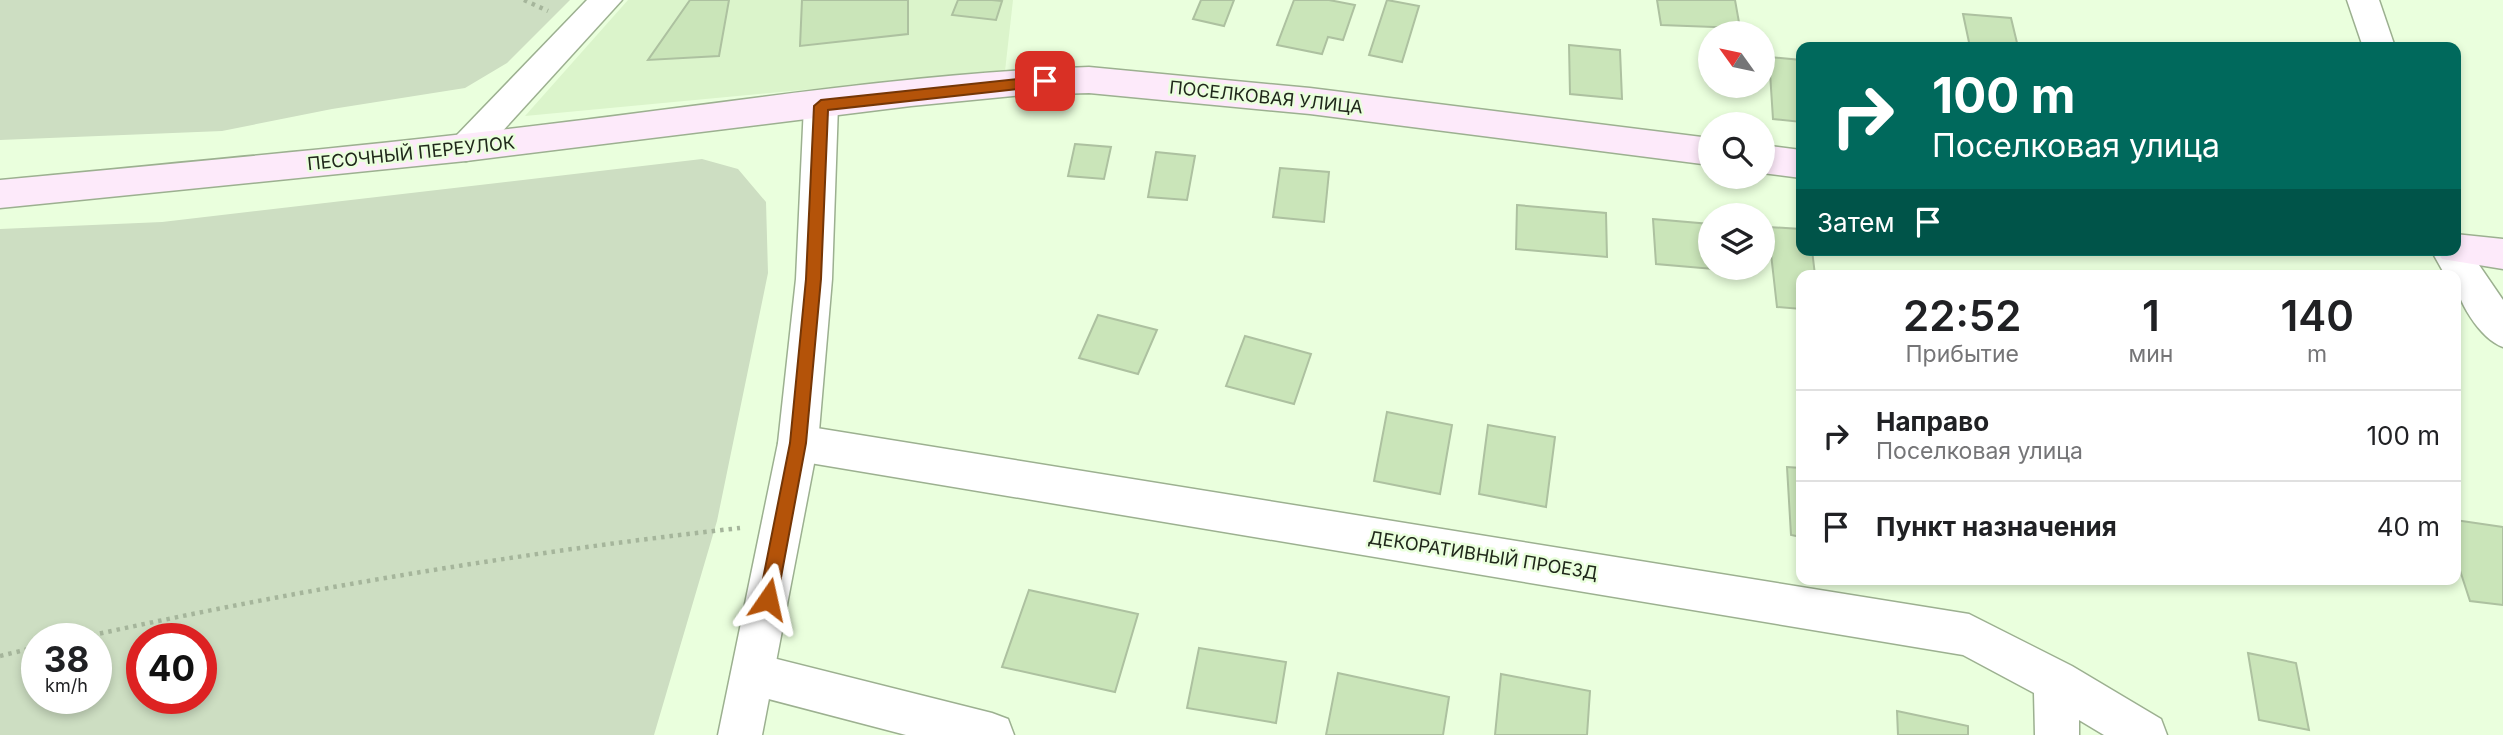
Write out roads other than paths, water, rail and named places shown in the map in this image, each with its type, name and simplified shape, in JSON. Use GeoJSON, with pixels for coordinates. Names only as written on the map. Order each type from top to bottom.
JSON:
{"type":"FeatureCollection","features":[{"type":"Feature","properties":{"kind":"main road","name":"ПОСЕЛКОВАЯ УЛИЦА"},"geometry":{"type":"LineString","coordinates":[[821,106],[1023,82],[1090,80],[1310,101],[1698,150]]}},
{"type":"Feature","properties":{"kind":"main road","name":"ПЕСОЧНЫЙ ПЕРЕУЛОК"},"geometry":{"type":"LineString","coordinates":[[0,194],[466,148],[821,106]]}},
{"type":"Feature","properties":{"kind":"main road"},"geometry":{"type":"LineString","coordinates":[[1775,161],[1796,163]]}},
{"type":"Feature","properties":{"kind":"main road"},"geometry":{"type":"LineString","coordinates":[[2461,250],[2503,254]]}},
{"type":"Feature","properties":{"kind":"street"},"geometry":{"type":"LineString","coordinates":[[466,148],[606,0]]}},
{"type":"Feature","properties":{"kind":"street"},"geometry":{"type":"LineString","coordinates":[[2363,0],[2377,42]]}},
{"type":"Feature","properties":{"kind":"street"},"geometry":{"type":"LineString","coordinates":[[740,735],[798,443],[814,279],[821,106]]}},
{"type":"Feature","properties":{"kind":"street"},"geometry":{"type":"LineString","coordinates":[[2453,256],[2503,331]]}},
{"type":"Feature","properties":{"kind":"street","name":"ДЕКОРАТИВНЫЙ ПРОЕЗД"},"geometry":{"type":"LineString","coordinates":[[798,443],[1969,635],[2056,681],[2145,735]]}},
{"type":"Feature","properties":{"kind":"street"},"geometry":{"type":"LineString","coordinates":[[753,674],[992,735]]}},
{"type":"Feature","properties":{"kind":"street"},"geometry":{"type":"LineString","coordinates":[[2056,681],[2057,735]]}}]}
